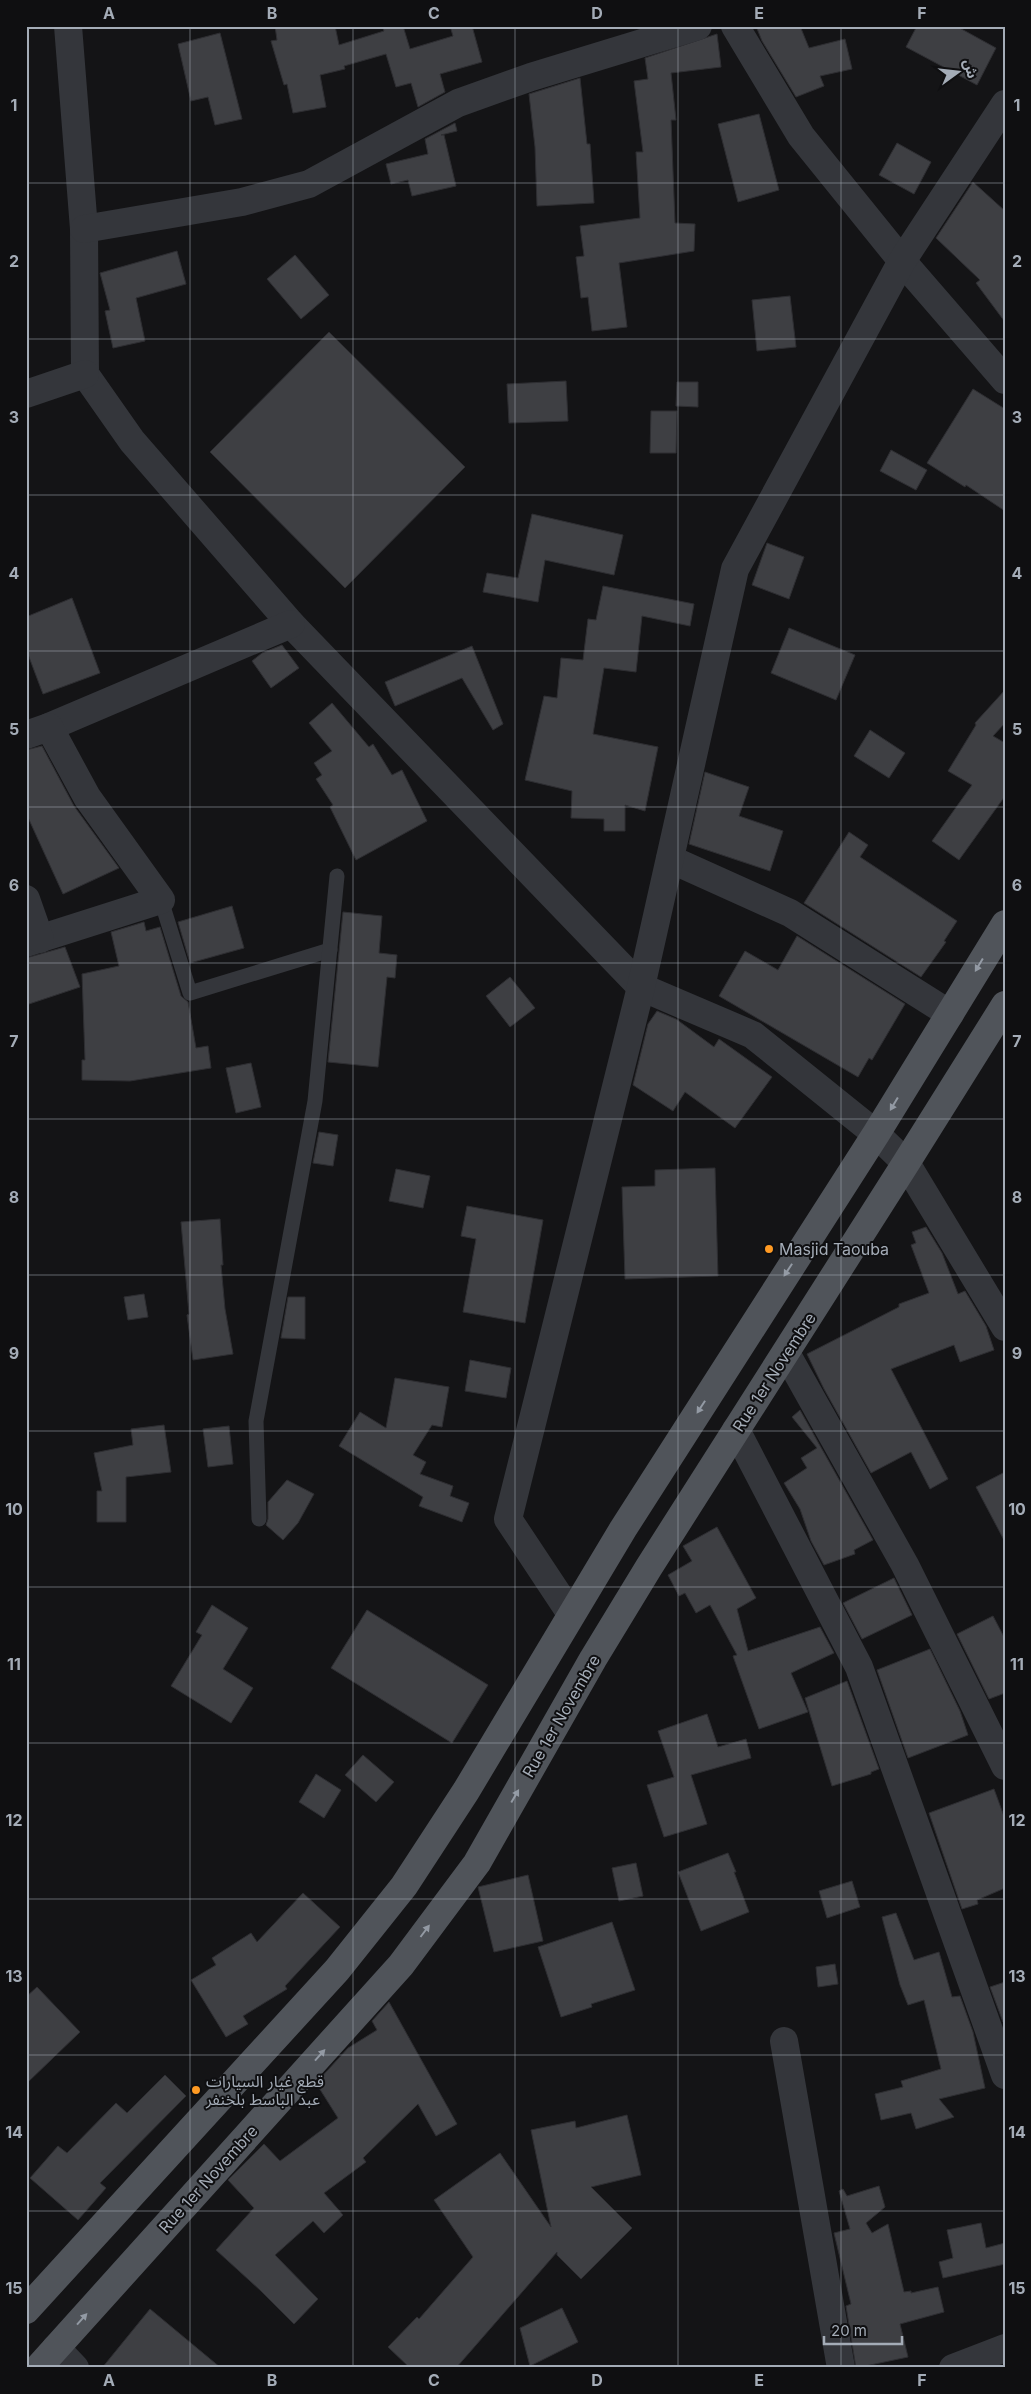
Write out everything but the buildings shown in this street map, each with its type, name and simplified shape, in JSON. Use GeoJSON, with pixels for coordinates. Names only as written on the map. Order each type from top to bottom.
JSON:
{"type":"FeatureCollection","features":[{"type":"Feature","properties":{"kind":"main road"},"geometry":{"type":"LineString","coordinates":[[26,2310],[337,1970],[404,1886],[466,1791],[623,1528],[876,1134],[1005,924]]}},
{"type":"Feature","properties":{"kind":"main road","name":"Rue 1er Novembre"},"geometry":{"type":"LineString","coordinates":[[47,2358],[401,1965],[477,1863],[598,1650],[1005,1004]]}},
{"type":"Feature","properties":{"kind":"street"},"geometry":{"type":"LineString","coordinates":[[68,26],[84,229],[85,374],[132,441],[291,624],[641,987],[753,1035],[876,1134],[906,1163],[1005,1327]]}},
{"type":"Feature","properties":{"kind":"street"},"geometry":{"type":"LineString","coordinates":[[84,229],[242,202],[309,184],[458,103],[531,77],[698,26]]}},
{"type":"Feature","properties":{"kind":"street"},"geometry":{"type":"LineString","coordinates":[[735,26],[801,136],[902,261],[1005,380]]}},
{"type":"Feature","properties":{"kind":"street"},"geometry":{"type":"LineString","coordinates":[[572,1614],[508,1519],[641,987],[735,569],[902,261],[1005,104]]}},
{"type":"Feature","properties":{"kind":"street"},"geometry":{"type":"LineString","coordinates":[[26,394],[85,374]]}},
{"type":"Feature","properties":{"kind":"street"},"geometry":{"type":"LineString","coordinates":[[26,899],[33,941],[161,900],[38,731],[291,624]]}},
{"type":"Feature","properties":{"kind":"street"},"geometry":{"type":"LineString","coordinates":[[670,859],[790,913],[950,1014]]}},
{"type":"Feature","properties":{"kind":"street"},"geometry":{"type":"LineString","coordinates":[[786,1353],[905,1564],[1005,1766]]}},
{"type":"Feature","properties":{"kind":"street"},"geometry":{"type":"LineString","coordinates":[[736,1430],[859,1667],[1005,2075]]}},
{"type":"Feature","properties":{"kind":"street"},"geometry":{"type":"LineString","coordinates":[[784,2041],[841,2368]]}},
{"type":"Feature","properties":{"kind":"street"},"geometry":{"type":"LineString","coordinates":[[954,2368],[1005,2348]]}},
{"type":"Feature","properties":{"kind":"street"},"geometry":{"type":"LineString","coordinates":[[47,2358],[75,2368]]}},
{"type":"Feature","properties":{"kind":"lane"},"geometry":{"type":"LineString","coordinates":[[259,1519],[256,1421],[315,1101],[337,876]]}},
{"type":"Feature","properties":{"kind":"lane"},"geometry":{"type":"LineString","coordinates":[[161,900],[190,993],[330,950]]}},
{"type":"Feature","properties":{"kind":"place","name":"Masjid Taouba"},"geometry":{"type":"Point","coordinates":[769,1249]}},
{"type":"Feature","properties":{"kind":"place","name":"قطع غيار السيارات عبد الباسط بلخنفر"},"geometry":{"type":"Point","coordinates":[196,2090]}}]}
